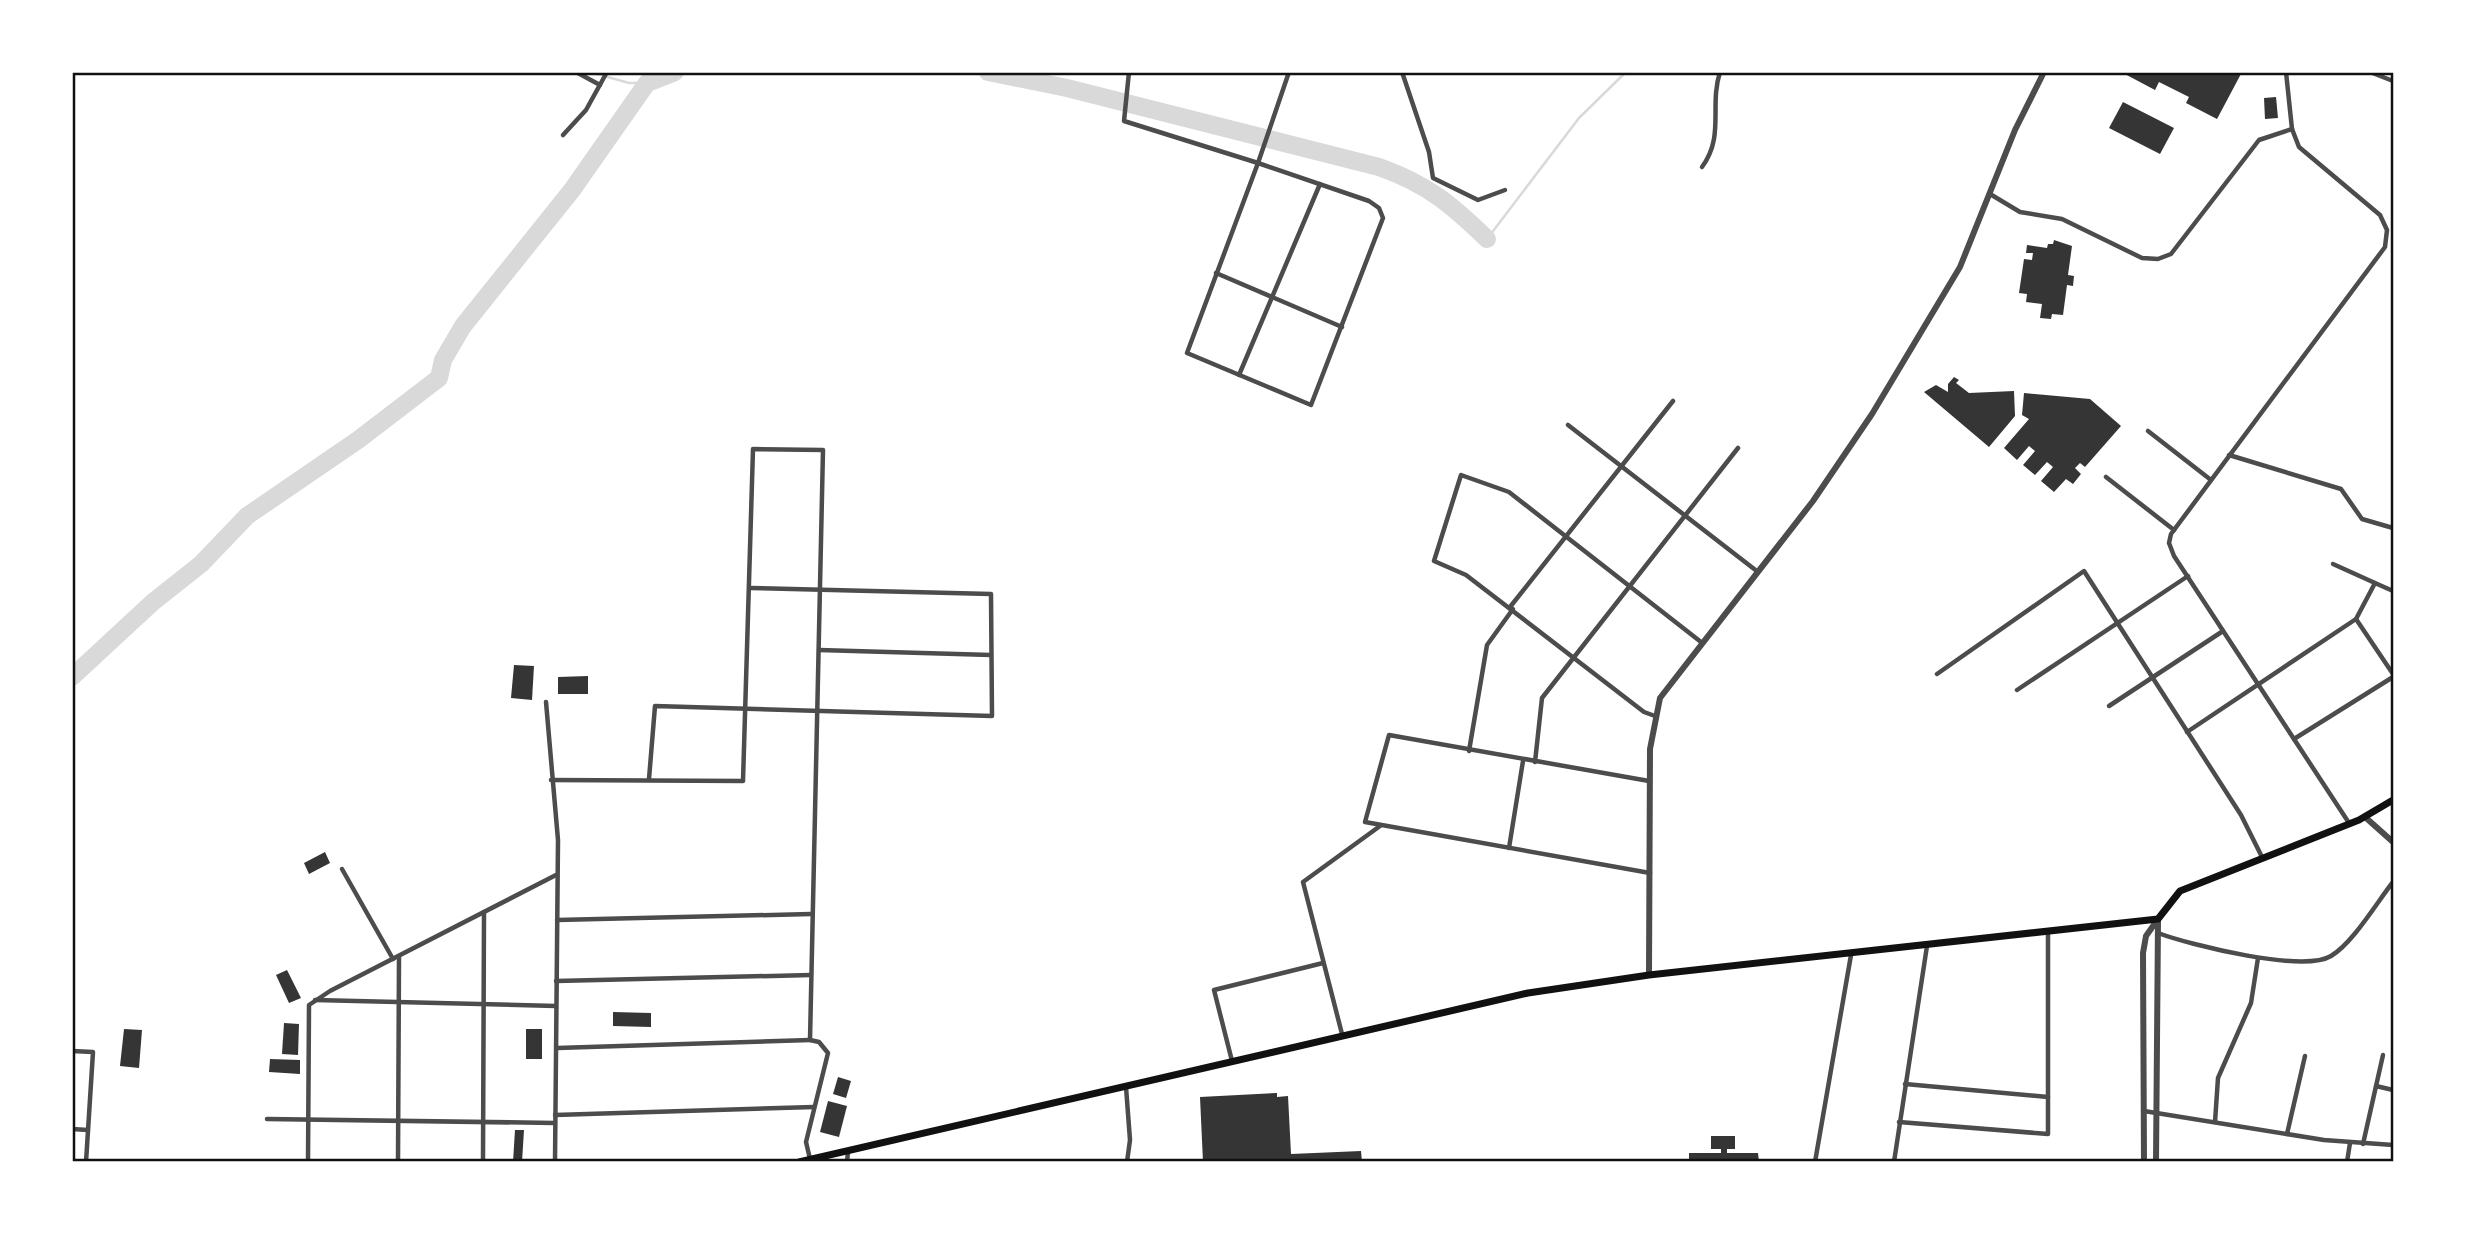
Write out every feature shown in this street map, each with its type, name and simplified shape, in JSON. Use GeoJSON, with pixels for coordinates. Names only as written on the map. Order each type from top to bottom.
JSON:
{"type":"FeatureCollection","features":[{"type":"Feature","properties":{"kind":"main road"},"geometry":{"type":"LineString","coordinates":[[799,1162],[1528,993],[1649,975],[1852,955],[2158,919],[2180,891],[2350,824],[2393,800]]}},
{"type":"Feature","properties":{"kind":"street"},"geometry":{"type":"LineString","coordinates":[[576,72],[601,83]]}},
{"type":"Feature","properties":{"kind":"street"},"geometry":{"type":"LineString","coordinates":[[563,135],[586,110],[607,72]]}},
{"type":"Feature","properties":{"kind":"street"},"geometry":{"type":"LineString","coordinates":[[1129,72],[1123,108],[1124,121],[1258,163],[1375,204],[1383,218],[1311,405],[1187,353],[1258,163],[1289,72]]}},
{"type":"Feature","properties":{"kind":"street"},"geometry":{"type":"LineString","coordinates":[[1402,72],[1429,152],[1433,178],[1478,200],[1505,190]]}},
{"type":"Feature","properties":{"kind":"street"},"geometry":{"type":"LineString","coordinates":[[1626,72],[1636,72]]}},
{"type":"Feature","properties":{"kind":"street"},"geometry":{"type":"LineString","coordinates":[[1702,167],[1714,151],[1716,85],[1720,72]]}},
{"type":"Feature","properties":{"kind":"street"},"geometry":{"type":"LineString","coordinates":[[1649,975],[1650,749],[1660,698],[1843,458],[1907,358],[1960,267],[1988,193],[2044,72]]}},
{"type":"Feature","properties":{"kind":"street"},"geometry":{"type":"LineString","coordinates":[[2286,72],[2292,129],[2304,153],[2380,215],[2386,224],[2386,241],[2380,255],[2174,530],[2169,543],[2223,631],[2350,824]]}},
{"type":"Feature","properties":{"kind":"street"},"geometry":{"type":"LineString","coordinates":[[2370,72],[2393,81]]}},
{"type":"Feature","properties":{"kind":"street"},"geometry":{"type":"LineString","coordinates":[[1988,193],[2020,212],[2062,219],[2142,258],[2164,258],[2171,254],[2259,139],[2292,129]]}},
{"type":"Feature","properties":{"kind":"street"},"geometry":{"type":"LineString","coordinates":[[1239,375],[1320,184]]}},
{"type":"Feature","properties":{"kind":"street"},"geometry":{"type":"LineString","coordinates":[[1216,273],[1342,327]]}},
{"type":"Feature","properties":{"kind":"street"},"geometry":{"type":"LineString","coordinates":[[1468,751],[1487,645],[1566,535],[1673,401]]}},
{"type":"Feature","properties":{"kind":"street"},"geometry":{"type":"LineString","coordinates":[[1568,425],[1758,572]]}},
{"type":"Feature","properties":{"kind":"street"},"geometry":{"type":"LineString","coordinates":[[2148,430],[2211,480]]}},
{"type":"Feature","properties":{"kind":"street"},"geometry":{"type":"LineString","coordinates":[[1535,762],[1542,698],[1576,659],[1738,448]]}},
{"type":"Feature","properties":{"kind":"street"},"geometry":{"type":"LineString","coordinates":[[551,780],[743,781],[753,449],[823,450],[810,1040]]}},
{"type":"Feature","properties":{"kind":"street"},"geometry":{"type":"LineString","coordinates":[[2229,455],[2341,489],[2362,519],[2393,528]]}},
{"type":"Feature","properties":{"kind":"street"},"geometry":{"type":"LineString","coordinates":[[1655,716],[1644,712],[1466,575],[1434,561],[1461,475],[1508,492],[1702,642]]}},
{"type":"Feature","properties":{"kind":"street"},"geometry":{"type":"LineString","coordinates":[[2106,477],[2174,530]]}},
{"type":"Feature","properties":{"kind":"street"},"geometry":{"type":"LineString","coordinates":[[2333,564],[2393,591]]}},
{"type":"Feature","properties":{"kind":"street"},"geometry":{"type":"LineString","coordinates":[[1937,674],[2084,571],[2241,815],[2262,857]]}},
{"type":"Feature","properties":{"kind":"street"},"geometry":{"type":"LineString","coordinates":[[2018,690],[2188,576]]}},
{"type":"Feature","properties":{"kind":"street"},"geometry":{"type":"LineString","coordinates":[[2187,732],[2356,619],[2375,583]]}},
{"type":"Feature","properties":{"kind":"street"},"geometry":{"type":"LineString","coordinates":[[649,779],[655,706],[992,716],[991,594],[750,588]]}},
{"type":"Feature","properties":{"kind":"street"},"geometry":{"type":"LineString","coordinates":[[2294,740],[2393,675],[2356,619]]}},
{"type":"Feature","properties":{"kind":"street"},"geometry":{"type":"LineString","coordinates":[[2109,706],[2223,631]]}},
{"type":"Feature","properties":{"kind":"street"},"geometry":{"type":"LineString","coordinates":[[818,650],[991,655]]}},
{"type":"Feature","properties":{"kind":"street"},"geometry":{"type":"LineString","coordinates":[[546,702],[558,840],[555,1162]]}},
{"type":"Feature","properties":{"kind":"street"},"geometry":{"type":"LineString","coordinates":[[1650,781],[1523,761],[1389,735],[1365,822],[1650,873]]}},
{"type":"Feature","properties":{"kind":"street"},"geometry":{"type":"LineString","coordinates":[[1509,848],[1523,761]]}},
{"type":"Feature","properties":{"kind":"street"},"geometry":{"type":"LineString","coordinates":[[2365,817],[2393,842]]}},
{"type":"Feature","properties":{"kind":"street"},"geometry":{"type":"LineString","coordinates":[[1342,1034],[1303,882],[1381,826]]}},
{"type":"Feature","properties":{"kind":"street"},"geometry":{"type":"LineString","coordinates":[[342,869],[396,958],[400,1004],[398,1162]]}},
{"type":"Feature","properties":{"kind":"street"},"geometry":{"type":"LineString","coordinates":[[308,1162],[309,1005],[314,1000],[557,875]]}},
{"type":"Feature","properties":{"kind":"street"},"geometry":{"type":"LineString","coordinates":[[2158,933],[2198,947],[2258,958],[2319,961],[2331,957],[2393,882]]}},
{"type":"Feature","properties":{"kind":"street"},"geometry":{"type":"LineString","coordinates":[[483,1162],[486,1003],[484,912]]}},
{"type":"Feature","properties":{"kind":"street"},"geometry":{"type":"LineString","coordinates":[[557,920],[811,914]]}},
{"type":"Feature","properties":{"kind":"street"},"geometry":{"type":"LineString","coordinates":[[2156,1162],[2158,919]]}},
{"type":"Feature","properties":{"kind":"street"},"geometry":{"type":"LineString","coordinates":[[2144,1162],[2143,953],[2146,936],[2158,919]]}},
{"type":"Feature","properties":{"kind":"street"},"geometry":{"type":"LineString","coordinates":[[1899,1122],[2048,1134],[2048,931]]}},
{"type":"Feature","properties":{"kind":"street"},"geometry":{"type":"LineString","coordinates":[[1894,1162],[1927,946]]}},
{"type":"Feature","properties":{"kind":"street"},"geometry":{"type":"LineString","coordinates":[[1815,1162],[1852,955]]}},
{"type":"Feature","properties":{"kind":"street"},"geometry":{"type":"LineString","coordinates":[[2215,1122],[2218,1078],[2251,1003],[2258,958]]}},
{"type":"Feature","properties":{"kind":"street"},"geometry":{"type":"LineString","coordinates":[[1231,1061],[1214,989],[1323,963]]}},
{"type":"Feature","properties":{"kind":"street"},"geometry":{"type":"LineString","coordinates":[[556,981],[811,975]]}},
{"type":"Feature","properties":{"kind":"street"},"geometry":{"type":"LineString","coordinates":[[314,1000],[556,1006]]}},
{"type":"Feature","properties":{"kind":"street"},"geometry":{"type":"LineString","coordinates":[[557,1048],[810,1040],[819,1042],[828,1053],[806,1142],[810,1160]]}},
{"type":"Feature","properties":{"kind":"street"},"geometry":{"type":"LineString","coordinates":[[72,1051],[93,1052],[86,1162]]}},
{"type":"Feature","properties":{"kind":"street"},"geometry":{"type":"LineString","coordinates":[[2362,1143],[2383,1055]]}},
{"type":"Feature","properties":{"kind":"street"},"geometry":{"type":"LineString","coordinates":[[2287,1134],[2305,1056]]}},
{"type":"Feature","properties":{"kind":"street"},"geometry":{"type":"LineString","coordinates":[[1905,1084],[2048,1097]]}},
{"type":"Feature","properties":{"kind":"street"},"geometry":{"type":"LineString","coordinates":[[2376,1086],[2393,1090]]}},
{"type":"Feature","properties":{"kind":"street"},"geometry":{"type":"LineString","coordinates":[[1126,1087],[1130,1140],[1127,1162]]}},
{"type":"Feature","properties":{"kind":"street"},"geometry":{"type":"LineString","coordinates":[[555,1115],[814,1107]]}},
{"type":"Feature","properties":{"kind":"street"},"geometry":{"type":"LineString","coordinates":[[2144,1111],[2350,1143],[2393,1145]]}},
{"type":"Feature","properties":{"kind":"street"},"geometry":{"type":"LineString","coordinates":[[267,1119],[555,1123]]}},
{"type":"Feature","properties":{"kind":"street"},"geometry":{"type":"LineString","coordinates":[[72,1129],[88,1130]]}},
{"type":"Feature","properties":{"kind":"street"},"geometry":{"type":"LineString","coordinates":[[2347,1162],[2350,1143]]}},
{"type":"Feature","properties":{"kind":"street"},"geometry":{"type":"LineString","coordinates":[[847,1162],[848,1151]]}},
{"type":"Feature","properties":{"kind":"building"},"geometry":{"type":"Polygon","coordinates":[[[2121,72],[2242,72],[2217,119],[2186,103],[2189,97],[2159,82],[2155,90],[2121,72]]]}},
{"type":"Feature","properties":{"kind":"building"},"geometry":{"type":"Polygon","coordinates":[[[2276,97],[2278,118],[2265,119],[2264,98],[2276,97]]]}},
{"type":"Feature","properties":{"kind":"building"},"geometry":{"type":"Polygon","coordinates":[[[2123,102],[2174,128],[2160,154],[2109,128],[2123,102]]]}},
{"type":"Feature","properties":{"kind":"building"},"geometry":{"type":"Polygon","coordinates":[[[2054,240],[2072,246],[2068,275],[2074,276],[2073,286],[2067,285],[2063,315],[2052,314],[2051,319],[2040,318],[2042,304],[2026,302],[2027,294],[2019,293],[2024,259],[2032,260],[2033,253],[2026,253],[2027,245],[2047,248],[2054,240]]]}},
{"type":"Feature","properties":{"kind":"building"},"geometry":{"type":"Polygon","coordinates":[[[1954,377],[1959,380],[1956,383],[1969,393],[2014,391],[2015,416],[1989,447],[1924,392],[1936,385],[1948,392],[1948,384],[1954,377]]]}},
{"type":"Feature","properties":{"kind":"building"},"geometry":{"type":"Polygon","coordinates":[[[2024,393],[2090,399],[2121,426],[2085,467],[2080,463],[2075,468],[2081,474],[2073,484],[2066,479],[2054,492],[2041,481],[2053,467],[2047,462],[2035,475],[2023,465],[2035,451],[2029,446],[2017,460],[2004,448],[2029,419],[2022,415],[2024,393]]]}},
{"type":"Feature","properties":{"kind":"building"},"geometry":{"type":"Polygon","coordinates":[[[514,665],[534,666],[532,700],[511,698],[514,665]]]}},
{"type":"Feature","properties":{"kind":"building"},"geometry":{"type":"Polygon","coordinates":[[[588,676],[588,694],[558,694],[558,677],[588,676]]]}},
{"type":"Feature","properties":{"kind":"building"},"geometry":{"type":"Polygon","coordinates":[[[325,852],[330,863],[309,874],[304,863],[325,852]]]}},
{"type":"Feature","properties":{"kind":"building"},"geometry":{"type":"Polygon","coordinates":[[[287,970],[301,998],[289,1003],[276,975],[287,970]]]}},
{"type":"Feature","properties":{"kind":"building"},"geometry":{"type":"Polygon","coordinates":[[[613,1012],[651,1013],[651,1027],[613,1026],[613,1012]]]}},
{"type":"Feature","properties":{"kind":"building"},"geometry":{"type":"Polygon","coordinates":[[[284,1023],[299,1024],[298,1055],[282,1054],[284,1023]]]}},
{"type":"Feature","properties":{"kind":"building"},"geometry":{"type":"Polygon","coordinates":[[[124,1029],[142,1030],[139,1068],[120,1066],[124,1029]]]}},
{"type":"Feature","properties":{"kind":"building"},"geometry":{"type":"Polygon","coordinates":[[[526,1029],[542,1029],[542,1059],[526,1059],[526,1029]]]}},
{"type":"Feature","properties":{"kind":"building"},"geometry":{"type":"Polygon","coordinates":[[[270,1059],[300,1060],[300,1074],[269,1072],[270,1059]]]}},
{"type":"Feature","properties":{"kind":"building"},"geometry":{"type":"Polygon","coordinates":[[[838,1077],[851,1081],[846,1098],[833,1094],[838,1077]]]}},
{"type":"Feature","properties":{"kind":"building"},"geometry":{"type":"Polygon","coordinates":[[[1277,1093],[1277,1097],[1288,1096],[1291,1154],[1361,1151],[1362,1162],[1203,1162],[1200,1097],[1277,1093]]]}},
{"type":"Feature","properties":{"kind":"building"},"geometry":{"type":"Polygon","coordinates":[[[828,1101],[847,1106],[839,1137],[820,1132],[828,1101]]]}},
{"type":"Feature","properties":{"kind":"building"},"geometry":{"type":"Polygon","coordinates":[[[515,1130],[524,1130],[522,1162],[513,1162],[515,1130]]]}},
{"type":"Feature","properties":{"kind":"building"},"geometry":{"type":"Polygon","coordinates":[[[1711,1136],[1735,1136],[1735,1149],[1727,1149],[1727,1153],[1758,1153],[1759,1162],[1689,1162],[1689,1153],[1721,1153],[1721,1149],[1711,1149],[1711,1136]]]}},
{"type":"Feature","properties":{"kind":"waterway"},"geometry":{"type":"LineString","coordinates":[[590,72],[629,83],[647,83]]}},
{"type":"Feature","properties":{"kind":"waterway"},"geometry":{"type":"LineString","coordinates":[[72,677],[153,602],[201,564],[247,516],[358,440],[439,378],[443,360],[463,326],[572,190],[647,83],[675,72]]}},
{"type":"Feature","properties":{"kind":"waterway"},"geometry":{"type":"LineString","coordinates":[[988,72],[1067,88],[1379,167],[1411,180],[1438,196],[1487,239]]}},
{"type":"Feature","properties":{"kind":"waterway"},"geometry":{"type":"LineString","coordinates":[[1487,239],[1579,118],[1626,72]]}}]}
